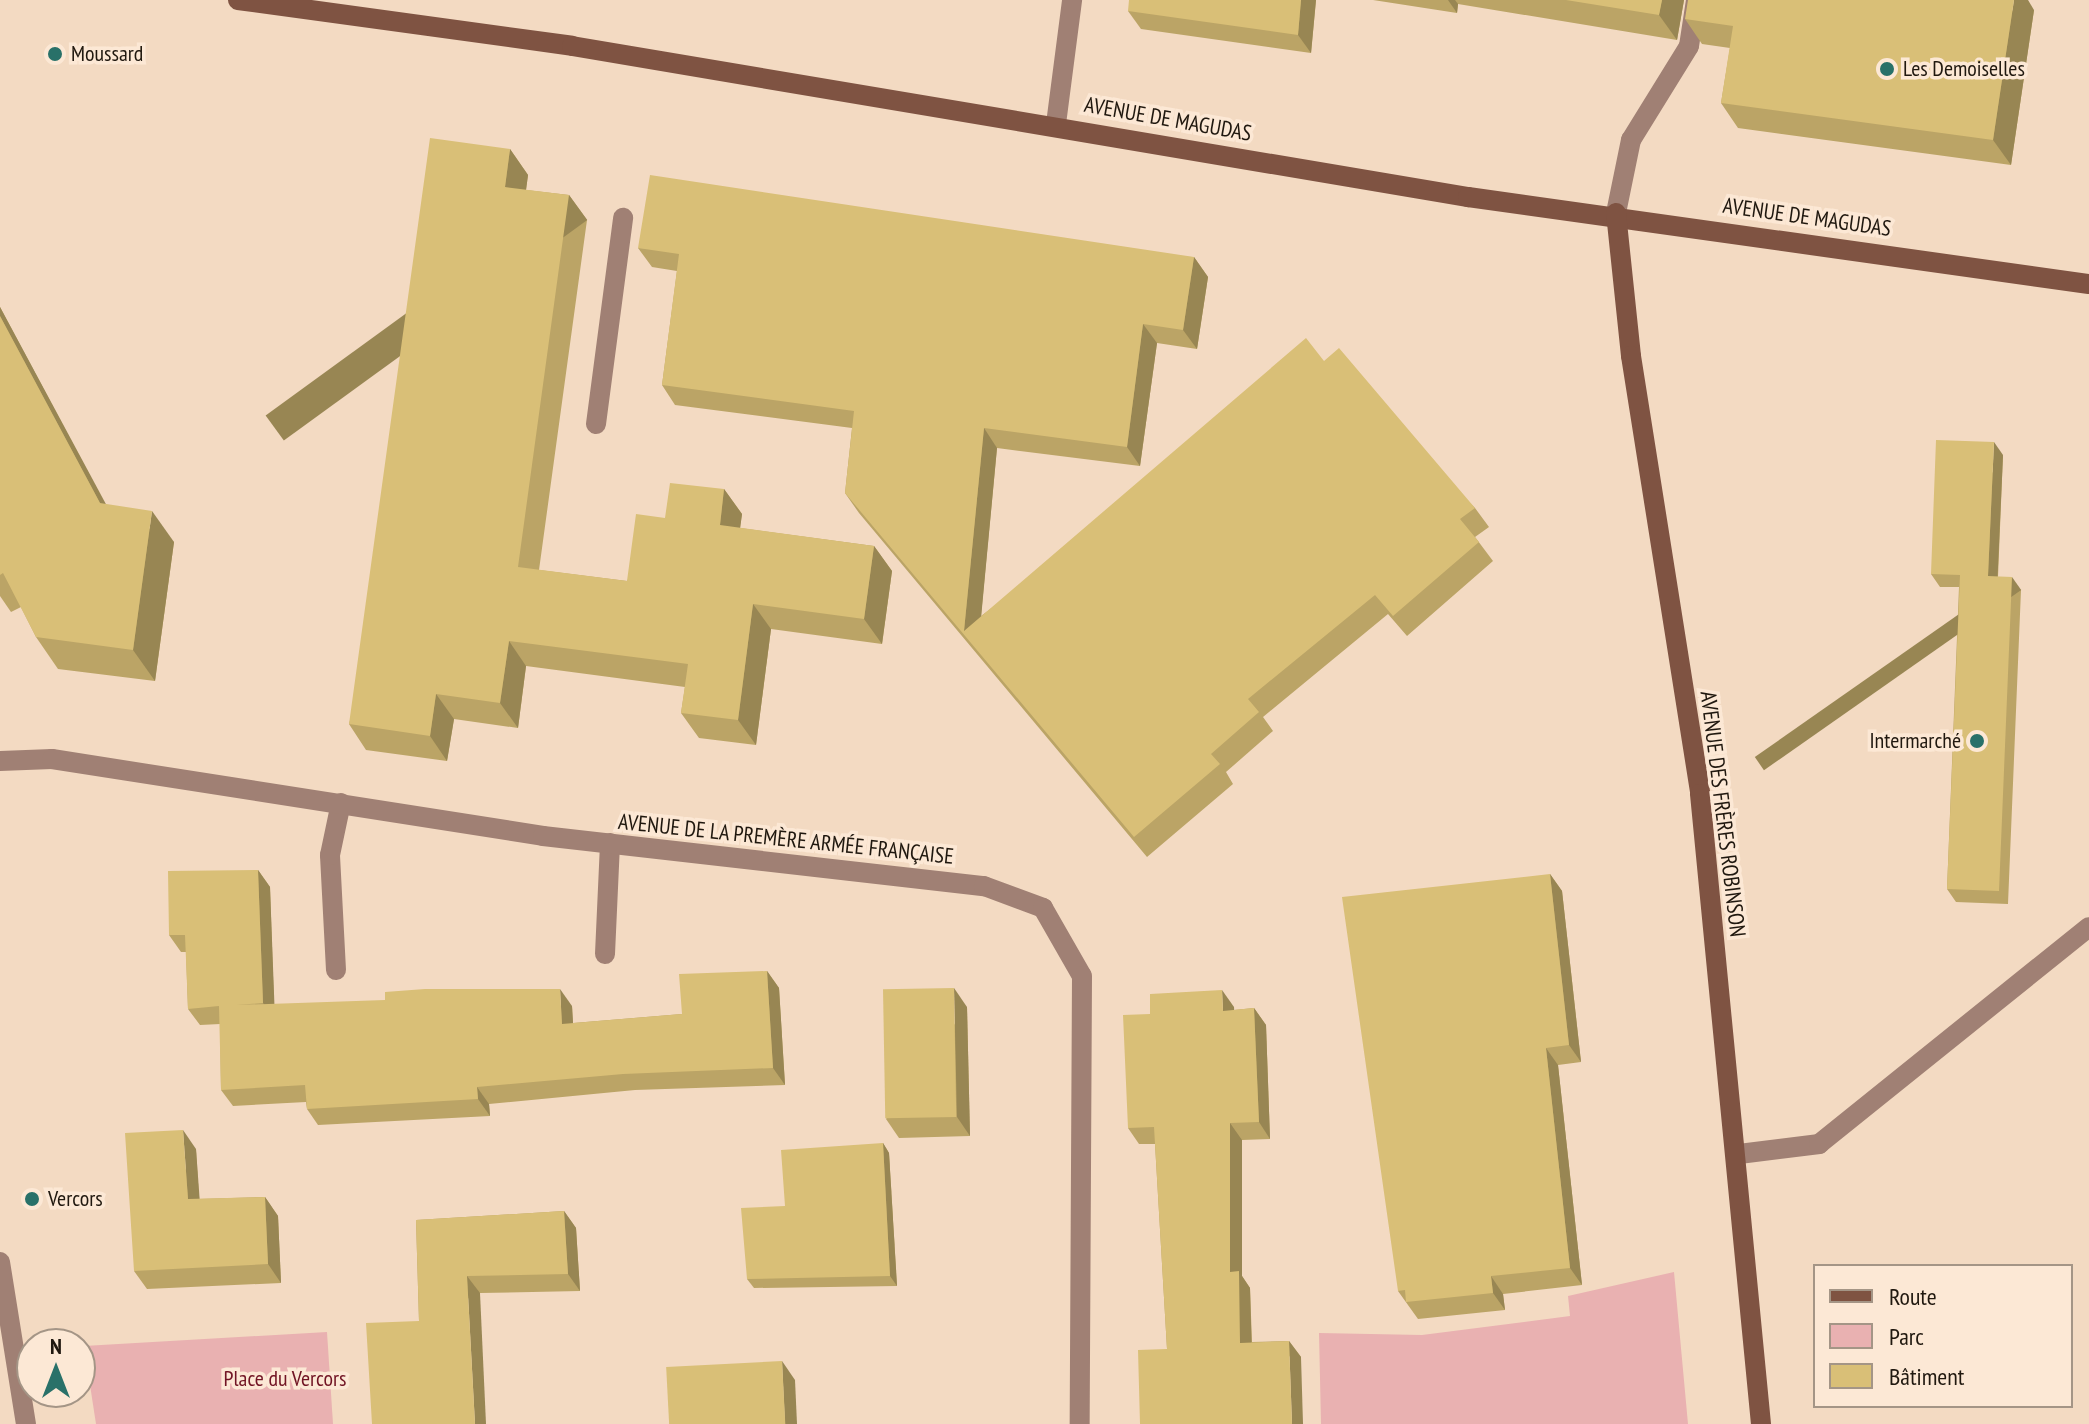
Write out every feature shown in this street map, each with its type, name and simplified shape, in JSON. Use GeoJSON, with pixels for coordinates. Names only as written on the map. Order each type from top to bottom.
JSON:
{"type":"FeatureCollection","features":[{"type":"Feature","properties":{"kind":"main road","name":"AVENUE DE MAGUDAS"},"geometry":{"type":"LineString","coordinates":[[238,0],[1056,124],[1468,197],[1616,213],[2089,284]]}},
{"type":"Feature","properties":{"kind":"main road","name":"AVENUE DES FRÈRES ROBINSON"},"geometry":{"type":"LineString","coordinates":[[1616,213],[1631,356],[1700,794],[1739,1154],[1761,1424]]}},
{"type":"Feature","properties":{"kind":"street"},"geometry":{"type":"LineString","coordinates":[[1056,124],[1072,0]]}},
{"type":"Feature","properties":{"kind":"street"},"geometry":{"type":"LineString","coordinates":[[1616,213],[1631,140],[1689,46],[1696,0]]}},
{"type":"Feature","properties":{"kind":"street"},"geometry":{"type":"LineString","coordinates":[[596,424],[623,218]]}},
{"type":"Feature","properties":{"kind":"street","name":"AVENUE DE LA PREMÈRE ARMÉE FRANÇAISE"},"geometry":{"type":"LineString","coordinates":[[0,761],[52,759],[610,843],[984,886],[1043,908],[1082,976],[1080,1424]]}},
{"type":"Feature","properties":{"kind":"street"},"geometry":{"type":"LineString","coordinates":[[336,970],[330,855],[341,803]]}},
{"type":"Feature","properties":{"kind":"street"},"geometry":{"type":"LineString","coordinates":[[605,954],[610,843]]}},
{"type":"Feature","properties":{"kind":"street"},"geometry":{"type":"LineString","coordinates":[[1739,1154],[1819,1144],[2089,927]]}},
{"type":"Feature","properties":{"kind":"street"},"geometry":{"type":"LineString","coordinates":[[0,1262],[26,1424]]}},
{"type":"Feature","properties":{"kind":"green space"},"geometry":{"type":"Polygon","coordinates":[[[1674,1272],[1688,1424],[1321,1424],[1319,1333],[1422,1335],[1570,1316],[1568,1296],[1674,1272]]]}},
{"type":"Feature","properties":{"kind":"green space","name":"Place du Vercors"},"geometry":{"type":"Polygon","coordinates":[[[327,1332],[333,1424],[96,1424],[94,1408],[96,1408],[96,1345],[327,1332]]]}},
{"type":"Feature","properties":{"kind":"building"},"geometry":{"type":"Polygon","coordinates":[[[1129,0],[1301,0],[1298,35],[1128,11],[1129,0]]]}},
{"type":"Feature","properties":{"kind":"building"},"geometry":{"type":"Polygon","coordinates":[[[1566,0],[1662,0],[1659,15],[1566,0]]]}},
{"type":"Feature","properties":{"kind":"building","name":"Les Demoiselles"},"geometry":{"type":"Polygon","coordinates":[[[1688,0],[2014,0],[1993,140],[1721,103],[1733,26],[1685,19],[1688,0]]]}},
{"type":"Feature","properties":{"kind":"building"},"geometry":{"type":"Polygon","coordinates":[[[430,138],[510,149],[505,187],[569,195],[518,567],[627,581],[636,514],[665,518],[670,483],[724,489],[720,525],[874,546],[864,619],[753,604],[738,720],[681,713],[688,664],[509,641],[500,703],[436,694],[430,736],[349,724],[430,138]]]}},
{"type":"Feature","properties":{"kind":"building"},"geometry":{"type":"Polygon","coordinates":[[[650,175],[1194,257],[1183,330],[1143,324],[1127,447],[984,428],[964,631],[1306,338],[1324,361],[1339,348],[1475,508],[1460,519],[1479,542],[1393,616],[1375,595],[1248,699],[1259,712],[1211,754],[1220,764],[1134,837],[845,493],[854,411],[662,385],[679,254],[638,248],[650,175]]]}},
{"type":"Feature","properties":{"kind":"building"},"geometry":{"type":"Polygon","coordinates":[[[0,316],[100,503],[152,511],[133,650],[36,637],[3,573],[0,575],[0,316]]]}},
{"type":"Feature","properties":{"kind":"building"},"geometry":{"type":"Polygon","coordinates":[[[1936,440],[1994,442],[1988,576],[2012,577],[1999,891],[1947,889],[1960,575],[1931,574],[1936,440]]]}},
{"type":"Feature","properties":{"kind":"building"},"geometry":{"type":"Polygon","coordinates":[[[258,870],[263,1003],[236,1005],[385,1000],[385,992],[425,989],[560,989],[562,1024],[682,1014],[679,974],[767,971],[773,1068],[623,1074],[477,1087],[478,1099],[307,1109],[305,1085],[221,1090],[219,1006],[188,1009],[185,935],[169,935],[168,871],[258,870]]]}},
{"type":"Feature","properties":{"kind":"building"},"geometry":{"type":"Polygon","coordinates":[[[1550,874],[1569,1045],[1546,1048],[1570,1268],[1491,1276],[1493,1293],[1406,1302],[1405,1290],[1398,1291],[1342,897],[1550,874]]]}},
{"type":"Feature","properties":{"kind":"building"},"geometry":{"type":"Polygon","coordinates":[[[954,988],[956,1117],[885,1118],[883,989],[954,988]]]}},
{"type":"Feature","properties":{"kind":"building"},"geometry":{"type":"Polygon","coordinates":[[[1222,990],[1223,1011],[1254,1008],[1259,1122],[1230,1123],[1230,1272],[1239,1271],[1240,1343],[1289,1341],[1292,1424],[1140,1424],[1138,1350],[1167,1349],[1154,1127],[1128,1128],[1123,1015],[1150,1014],[1150,994],[1222,990]]]}},
{"type":"Feature","properties":{"kind":"building"},"geometry":{"type":"Polygon","coordinates":[[[183,1130],[188,1199],[265,1197],[268,1264],[134,1271],[125,1133],[183,1130]]]}},
{"type":"Feature","properties":{"kind":"building"},"geometry":{"type":"Polygon","coordinates":[[[883,1143],[890,1276],[747,1279],[741,1208],[785,1206],[781,1150],[883,1143]]]}},
{"type":"Feature","properties":{"kind":"building"},"geometry":{"type":"Polygon","coordinates":[[[564,1211],[568,1274],[467,1276],[475,1424],[372,1424],[366,1323],[419,1321],[416,1220],[564,1211]]]}},
{"type":"Feature","properties":{"kind":"building"},"geometry":{"type":"Polygon","coordinates":[[[782,1361],[785,1424],[669,1424],[666,1367],[782,1361]]]}},
{"type":"Feature","properties":{"kind":"place","name":"Moussard"},"geometry":{"type":"Point","coordinates":[55,54]}},
{"type":"Feature","properties":{"kind":"place","name":"Les Demoiselles"},"geometry":{"type":"Point","coordinates":[1887,69]}},
{"type":"Feature","properties":{"kind":"place","name":"Intermarché"},"geometry":{"type":"Point","coordinates":[1977,741]}},
{"type":"Feature","properties":{"kind":"place","name":"Vercors"},"geometry":{"type":"Point","coordinates":[32,1199]}}]}
